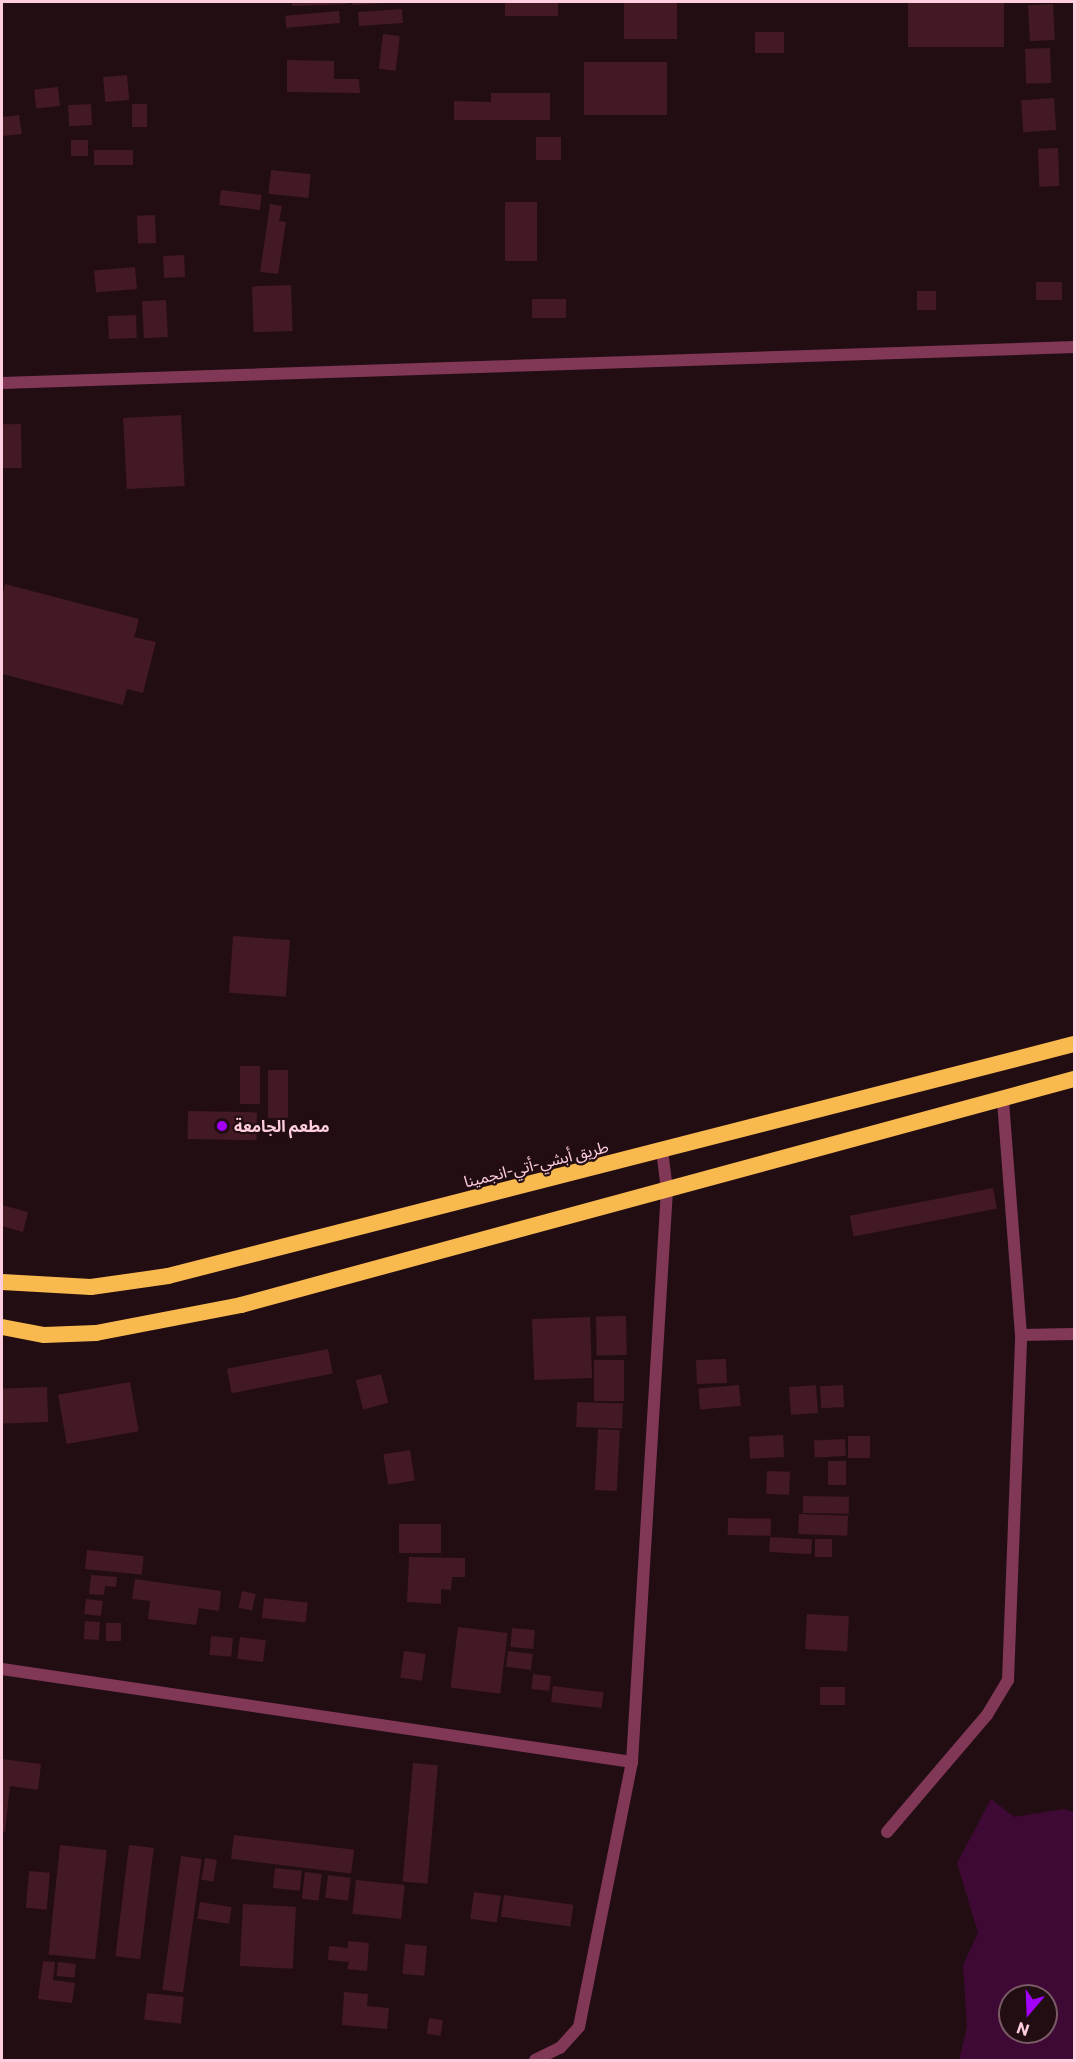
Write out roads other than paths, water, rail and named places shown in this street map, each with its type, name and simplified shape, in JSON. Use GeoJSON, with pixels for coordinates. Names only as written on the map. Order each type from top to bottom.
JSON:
{"type":"FeatureCollection","features":[{"type":"Feature","properties":{"kind":"highway","name":"طريق أبشي-أتي-انجمينا"},"geometry":{"type":"LineString","coordinates":[[2,1282],[91,1287],[168,1276],[1074,1044]]}},
{"type":"Feature","properties":{"kind":"highway"},"geometry":{"type":"LineString","coordinates":[[2,1327],[44,1335],[135,1328],[241,1305],[1074,1079]]}},
{"type":"Feature","properties":{"kind":"street"},"geometry":{"type":"LineString","coordinates":[[2,383],[1074,347]]}},
{"type":"Feature","properties":{"kind":"street"},"geometry":{"type":"LineString","coordinates":[[887,1832],[987,1715],[1008,1680],[1020,1335],[1003,1099]]}},
{"type":"Feature","properties":{"kind":"street"},"geometry":{"type":"LineString","coordinates":[[535,2061],[560,2048],[579,2027],[632,1762],[667,1190],[662,1150]]}},
{"type":"Feature","properties":{"kind":"street"},"geometry":{"type":"LineString","coordinates":[[1020,1335],[1074,1334]]}},
{"type":"Feature","properties":{"kind":"street"},"geometry":{"type":"LineString","coordinates":[[2,1669],[632,1762]]}},
{"type":"Feature","properties":{"kind":"place","name":"مطعم الجامعة"},"geometry":{"type":"Point","coordinates":[222,1126]}}]}
